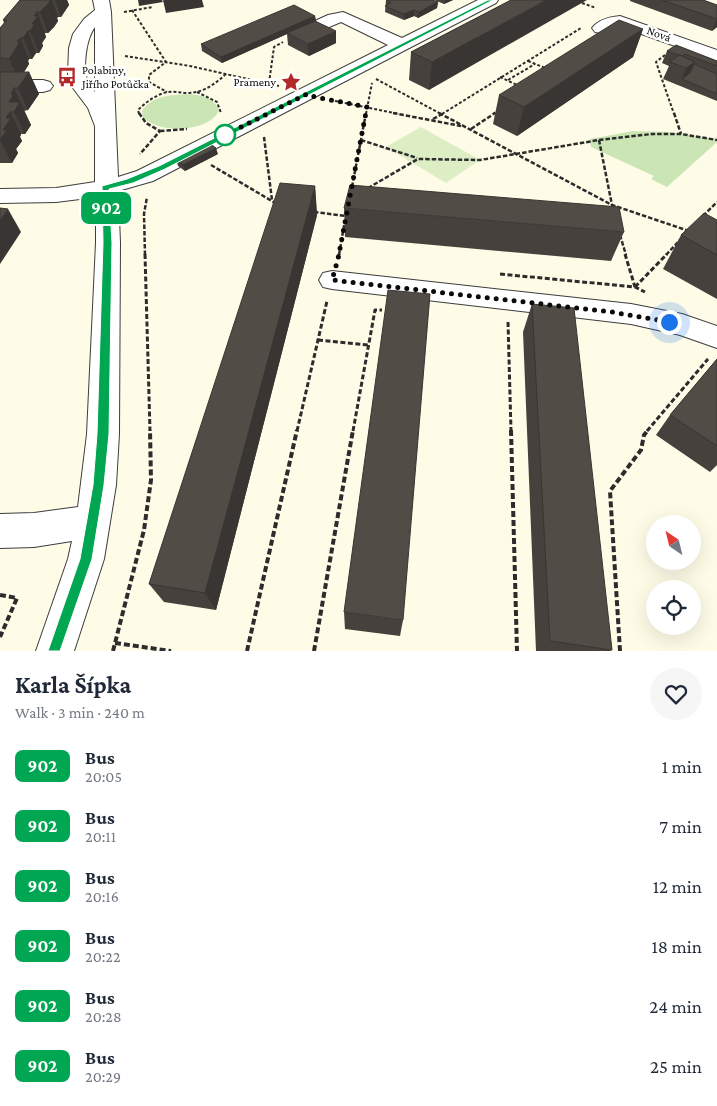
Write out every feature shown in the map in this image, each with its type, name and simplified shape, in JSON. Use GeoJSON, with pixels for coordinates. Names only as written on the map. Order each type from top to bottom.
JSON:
{"type":"FeatureCollection","features":[{"type":"Feature","properties":{"kind":"street"},"geometry":{"type":"LineString","coordinates":[[0,196],[63,196],[105,188],[145,176],[490,0]]}},
{"type":"Feature","properties":{"kind":"street"},"geometry":{"type":"LineString","coordinates":[[102,6],[81,34],[78,45],[77,76],[80,85],[100,112],[104,130]]}},
{"type":"Feature","properties":{"kind":"street"},"geometry":{"type":"LineString","coordinates":[[55,651],[86,559],[94,521],[103,434],[108,243],[105,188],[102,6]]}},
{"type":"Feature","properties":{"kind":"street"},"geometry":{"type":"LineString","coordinates":[[301,34],[334,19],[343,17],[402,45]]}},
{"type":"Feature","properties":{"kind":"street","name":"Nová"},"geometry":{"type":"LineString","coordinates":[[601,28],[612,22],[620,21],[717,56]]}},
{"type":"Feature","properties":{"kind":"street"},"geometry":{"type":"LineString","coordinates":[[0,86],[43,86]]}},
{"type":"Feature","properties":{"kind":"street"},"geometry":{"type":"LineString","coordinates":[[332,280],[631,314],[682,325],[713,347]]}},
{"type":"Feature","properties":{"kind":"street"},"geometry":{"type":"LineString","coordinates":[[0,530],[34,530],[94,521]]}},
{"type":"Feature","properties":{"kind":"path"},"geometry":{"type":"LineString","coordinates":[[123,12],[153,7]]}},
{"type":"Feature","properties":{"kind":"path"},"geometry":{"type":"LineString","coordinates":[[132,10],[166,62]]}},
{"type":"Feature","properties":{"kind":"path"},"geometry":{"type":"LineString","coordinates":[[432,120],[580,28]]}},
{"type":"Feature","properties":{"kind":"path"},"geometry":{"type":"LineString","coordinates":[[269,83],[274,47],[301,34]]}},
{"type":"Feature","properties":{"kind":"path"},"geometry":{"type":"LineString","coordinates":[[681,43],[656,62],[681,134]]}},
{"type":"Feature","properties":{"kind":"path"},"geometry":{"type":"LineString","coordinates":[[122,56],[166,62],[226,74],[269,83],[315,97],[466,127]]}},
{"type":"Feature","properties":{"kind":"path"},"geometry":{"type":"LineString","coordinates":[[527,61],[547,69],[540,74]]}},
{"type":"Feature","properties":{"kind":"path"},"geometry":{"type":"LineString","coordinates":[[166,62],[149,75],[148,79],[168,92]]}},
{"type":"Feature","properties":{"kind":"path"},"geometry":{"type":"LineString","coordinates":[[507,81],[535,64]]}},
{"type":"Feature","properties":{"kind":"path"},"geometry":{"type":"LineString","coordinates":[[189,129],[160,131],[144,122],[139,117],[138,110],[150,100],[168,92],[197,92],[215,84],[226,74]]}},
{"type":"Feature","properties":{"kind":"path"},"geometry":{"type":"LineString","coordinates":[[351,189],[373,77],[612,205],[695,235]]}},
{"type":"Feature","properties":{"kind":"path"},"geometry":{"type":"LineString","coordinates":[[500,77],[519,86]]}},
{"type":"Feature","properties":{"kind":"path"},"geometry":{"type":"LineString","coordinates":[[197,92],[217,101],[222,112],[217,118]]}},
{"type":"Feature","properties":{"kind":"path"},"geometry":{"type":"LineString","coordinates":[[470,129],[500,110]]}},
{"type":"Feature","properties":{"kind":"path"},"geometry":{"type":"LineString","coordinates":[[135,160],[160,131]]}},
{"type":"Feature","properties":{"kind":"path"},"geometry":{"type":"LineString","coordinates":[[264,134],[272,200]]}},
{"type":"Feature","properties":{"kind":"path"},"geometry":{"type":"LineString","coordinates":[[361,140],[418,159],[480,160],[600,140],[652,134],[681,134],[717,140]]}},
{"type":"Feature","properties":{"kind":"path"},"geometry":{"type":"LineString","coordinates":[[600,140],[614,214]]}},
{"type":"Feature","properties":{"kind":"path"},"geometry":{"type":"LineString","coordinates":[[365,190],[418,159]]}},
{"type":"Feature","properties":{"kind":"path"},"geometry":{"type":"LineString","coordinates":[[208,163],[284,208]]}},
{"type":"Feature","properties":{"kind":"path"},"geometry":{"type":"LineString","coordinates":[[113,651],[144,530],[151,480],[144,214],[148,202]]}},
{"type":"Feature","properties":{"kind":"path"},"geometry":{"type":"LineString","coordinates":[[700,219],[717,202]]}},
{"type":"Feature","properties":{"kind":"path"},"geometry":{"type":"LineString","coordinates":[[247,651],[348,207]]}},
{"type":"Feature","properties":{"kind":"path"},"geometry":{"type":"LineString","coordinates":[[311,211],[346,216]]}},
{"type":"Feature","properties":{"kind":"path"},"geometry":{"type":"LineString","coordinates":[[619,232],[635,287],[694,225]]}},
{"type":"Feature","properties":{"kind":"path"},"geometry":{"type":"LineString","coordinates":[[314,651],[375,310]]}},
{"type":"Feature","properties":{"kind":"path"},"geometry":{"type":"LineString","coordinates":[[508,322],[517,651]]}},
{"type":"Feature","properties":{"kind":"path"},"geometry":{"type":"LineString","coordinates":[[318,340],[368,345]]}},
{"type":"Feature","properties":{"kind":"path"},"geometry":{"type":"LineString","coordinates":[[620,651],[610,491],[642,450],[644,436],[713,347]]}},
{"type":"Feature","properties":{"kind":"path"},"geometry":{"type":"LineString","coordinates":[[0,595],[17,598],[0,638]]}},
{"type":"Feature","properties":{"kind":"path"},"geometry":{"type":"LineString","coordinates":[[115,643],[172,651]]}},
{"type":"Feature","properties":{"kind":"green space"},"geometry":{"type":"Polygon","coordinates":[[[187,94],[202,96],[214,102],[219,110],[214,118],[195,127],[171,128],[150,123],[143,117],[142,111],[156,99],[187,94]]]}},
{"type":"Feature","properties":{"kind":"green space"},"geometry":{"type":"Polygon","coordinates":[[[421,127],[480,160],[446,183],[386,147],[421,127]]]}},
{"type":"Feature","properties":{"kind":"green space"},"geometry":{"type":"Polygon","coordinates":[[[633,131],[668,132],[717,139],[717,142],[667,187],[651,179],[654,176],[591,147],[590,139],[633,131]]]}},
{"type":"Feature","properties":{"kind":"building"},"geometry":{"type":"Polygon","coordinates":[[[20,0],[51,0],[34,16],[38,16],[32,24],[35,24],[17,42],[20,42],[9,59],[0,58],[0,28],[7,20],[3,20],[20,0]]]}},
{"type":"Feature","properties":{"kind":"building"},"geometry":{"type":"Polygon","coordinates":[[[386,0],[432,0],[438,2],[419,12],[414,10],[404,14],[385,6],[391,3],[386,0]]]}},
{"type":"Feature","properties":{"kind":"building"},"geometry":{"type":"Polygon","coordinates":[[[511,0],[546,0],[432,62],[411,52],[511,0]]]}},
{"type":"Feature","properties":{"kind":"building"},"geometry":{"type":"Polygon","coordinates":[[[662,0],[703,0],[717,5],[717,19],[662,0]]]}},
{"type":"Feature","properties":{"kind":"building"},"geometry":{"type":"Polygon","coordinates":[[[294,5],[315,16],[221,57],[201,44],[294,5]]]}},
{"type":"Feature","properties":{"kind":"building"},"geometry":{"type":"Polygon","coordinates":[[[619,20],[643,29],[524,107],[499,95],[619,20]]]}},
{"type":"Feature","properties":{"kind":"building"},"geometry":{"type":"Polygon","coordinates":[[[315,21],[336,31],[308,44],[287,33],[315,21]]]}},
{"type":"Feature","properties":{"kind":"building"},"geometry":{"type":"Polygon","coordinates":[[[676,45],[717,61],[717,66],[685,54],[682,56],[667,51],[676,45]]]}},
{"type":"Feature","properties":{"kind":"building"},"geometry":{"type":"Polygon","coordinates":[[[679,55],[695,62],[686,68],[670,62],[679,55]]]}},
{"type":"Feature","properties":{"kind":"building"},"geometry":{"type":"Polygon","coordinates":[[[694,64],[717,74],[717,94],[682,79],[690,73],[694,64]]]}},
{"type":"Feature","properties":{"kind":"building"},"geometry":{"type":"Polygon","coordinates":[[[0,72],[29,72],[18,88],[14,88],[11,94],[14,94],[9,102],[20,102],[14,112],[10,112],[6,118],[11,118],[3,130],[7,130],[0,140],[0,72]]]}},
{"type":"Feature","properties":{"kind":"building"},"geometry":{"type":"Polygon","coordinates":[[[209,143],[216,148],[183,165],[176,159],[209,143]]]}},
{"type":"Feature","properties":{"kind":"building"},"geometry":{"type":"Polygon","coordinates":[[[280,183],[315,186],[205,593],[149,584],[280,183]]]}},
{"type":"Feature","properties":{"kind":"building"},"geometry":{"type":"Polygon","coordinates":[[[350,185],[619,207],[624,232],[344,208],[350,185]]]}},
{"type":"Feature","properties":{"kind":"building"},"geometry":{"type":"Polygon","coordinates":[[[0,208],[8,209],[0,220],[0,208]]]}},
{"type":"Feature","properties":{"kind":"building"},"geometry":{"type":"Polygon","coordinates":[[[704,213],[717,220],[717,255],[681,235],[704,213]]]}},
{"type":"Feature","properties":{"kind":"building"},"geometry":{"type":"Polygon","coordinates":[[[388,290],[430,294],[403,620],[344,612],[388,290]]]}},
{"type":"Feature","properties":{"kind":"building"},"geometry":{"type":"Polygon","coordinates":[[[532,304],[574,308],[612,650],[550,641],[532,304]]]}},
{"type":"Feature","properties":{"kind":"building"},"geometry":{"type":"Polygon","coordinates":[[[717,359],[717,446],[670,415],[717,359]]]}},
{"type":"Feature","properties":{"kind":"bus line","name":"902"},"geometry":{"type":"LineString","coordinates":[[55,651],[86,559],[99,485],[103,434],[108,243],[105,188],[145,176],[490,0]]}},
{"type":"Feature","properties":{"kind":"place","name":"Polabiny, Jiřího Potůčka"},"geometry":{"type":"Point","coordinates":[67,77]}},
{"type":"Feature","properties":{"kind":"place","name":"Prameny"},"geometry":{"type":"Point","coordinates":[291,82]}},
{"type":"Feature","properties":{"kind":"route"},"geometry":{"type":"LineString","coordinates":[[225,135],[307,94],[367,107],[338,259],[332,280],[631,314],[669,322]]}}]}
